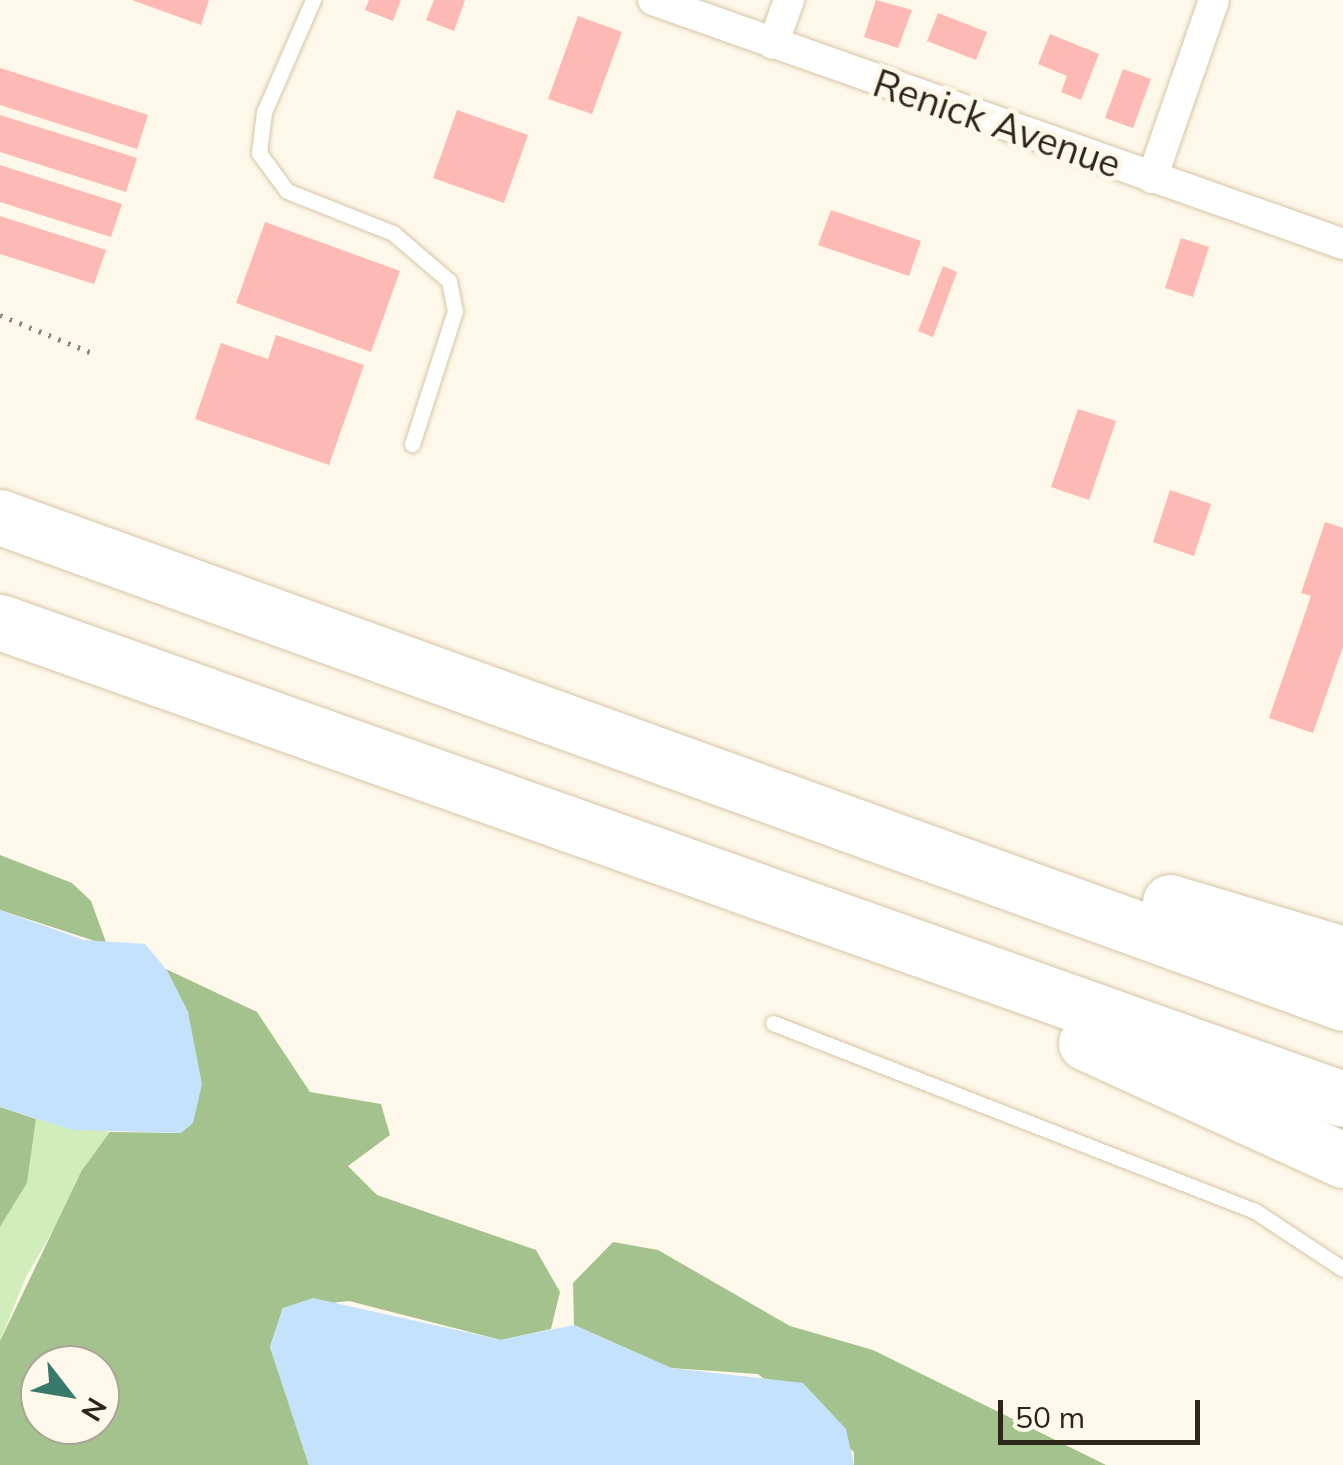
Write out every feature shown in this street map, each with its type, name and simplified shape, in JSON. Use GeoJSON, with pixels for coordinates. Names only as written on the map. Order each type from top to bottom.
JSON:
{"type":"FeatureCollection","features":[{"type":"Feature","properties":{"kind":"highway"},"geometry":{"type":"LineString","coordinates":[[0,516],[664,750],[1343,1002]]}},
{"type":"Feature","properties":{"kind":"highway"},"geometry":{"type":"LineString","coordinates":[[0,622],[675,865],[1343,1099]]}},
{"type":"Feature","properties":{"kind":"highway"},"geometry":{"type":"LineString","coordinates":[[664,750],[1343,954]]}},
{"type":"Feature","properties":{"kind":"highway"},"geometry":{"type":"LineString","coordinates":[[675,865],[1343,1160]]}},
{"type":"Feature","properties":{"kind":"street","name":"Renick Avenue"},"geometry":{"type":"LineString","coordinates":[[653,0],[1343,244]]}},
{"type":"Feature","properties":{"kind":"street"},"geometry":{"type":"LineString","coordinates":[[773,44],[788,0]]}},
{"type":"Feature","properties":{"kind":"street"},"geometry":{"type":"LineString","coordinates":[[1152,178],[1214,0]]}},
{"type":"Feature","properties":{"kind":"lane"},"geometry":{"type":"LineString","coordinates":[[313,0],[264,112],[260,154],[287,191],[393,233],[449,281],[454,312],[412,444]]}},
{"type":"Feature","properties":{"kind":"lane"},"geometry":{"type":"LineString","coordinates":[[774,1023],[1222,1197],[1343,1268]]}},
{"type":"Feature","properties":{"kind":"path"},"geometry":{"type":"LineString","coordinates":[[0,315],[92,353]]}},
{"type":"Feature","properties":{"kind":"green space"},"geometry":{"type":"Polygon","coordinates":[[[0,855],[72,883],[91,901],[107,945],[0,910],[0,855]]]}},
{"type":"Feature","properties":{"kind":"green space"},"geometry":{"type":"Polygon","coordinates":[[[166,969],[257,1012],[310,1092],[381,1104],[390,1135],[348,1166],[377,1195],[536,1250],[560,1292],[551,1329],[501,1340],[349,1301],[283,1308],[270,1347],[309,1465],[0,1465],[0,1341],[82,1170],[110,1132],[181,1133],[188,1012],[166,969]]]}},
{"type":"Feature","properties":{"kind":"green space"},"geometry":{"type":"Polygon","coordinates":[[[0,1107],[36,1119],[27,1183],[0,1227],[0,1107]]]}},
{"type":"Feature","properties":{"kind":"green space"},"geometry":{"type":"Polygon","coordinates":[[[36,1119],[110,1132],[26,1277],[0,1341],[0,1227],[27,1183],[36,1119]]]}},
{"type":"Feature","properties":{"kind":"green space"},"geometry":{"type":"Polygon","coordinates":[[[613,1242],[658,1250],[790,1326],[873,1350],[1106,1465],[854,1465],[854,1452],[758,1374],[671,1368],[574,1325],[573,1283],[613,1242]]]}},
{"type":"Feature","properties":{"kind":"water"},"geometry":{"type":"Polygon","coordinates":[[[0,910],[84,940],[145,944],[166,969],[188,1012],[202,1084],[193,1123],[181,1133],[72,1130],[0,1107],[0,910]]]}},
{"type":"Feature","properties":{"kind":"water"},"geometry":{"type":"Polygon","coordinates":[[[313,1298],[501,1340],[574,1325],[671,1368],[803,1383],[846,1429],[854,1465],[309,1465],[270,1347],[283,1308],[313,1298]]]}},
{"type":"Feature","properties":{"kind":"building"},"geometry":{"type":"Polygon","coordinates":[[[132,0],[209,0],[201,25],[132,0]]]}},
{"type":"Feature","properties":{"kind":"building"},"geometry":{"type":"Polygon","coordinates":[[[369,0],[401,0],[393,21],[365,10],[369,0]]]}},
{"type":"Feature","properties":{"kind":"building"},"geometry":{"type":"Polygon","coordinates":[[[434,0],[465,0],[454,31],[426,20],[434,0]]]}},
{"type":"Feature","properties":{"kind":"building"},"geometry":{"type":"Polygon","coordinates":[[[876,0],[912,10],[898,48],[864,37],[876,0]]]}},
{"type":"Feature","properties":{"kind":"building"},"geometry":{"type":"Polygon","coordinates":[[[938,13],[987,32],[976,60],[927,41],[938,13]]]}},
{"type":"Feature","properties":{"kind":"building"},"geometry":{"type":"Polygon","coordinates":[[[578,16],[622,32],[592,114],[548,99],[578,16]]]}},
{"type":"Feature","properties":{"kind":"building"},"geometry":{"type":"Polygon","coordinates":[[[1050,34],[1099,54],[1081,100],[1061,92],[1067,76],[1038,64],[1050,34]]]}},
{"type":"Feature","properties":{"kind":"building"},"geometry":{"type":"Polygon","coordinates":[[[0,68],[148,115],[137,149],[0,105],[0,68]]]}},
{"type":"Feature","properties":{"kind":"building"},"geometry":{"type":"Polygon","coordinates":[[[1123,69],[1151,79],[1133,128],[1105,118],[1123,69]]]}},
{"type":"Feature","properties":{"kind":"building"},"geometry":{"type":"Polygon","coordinates":[[[457,110],[528,135],[504,203],[433,178],[457,110]]]}},
{"type":"Feature","properties":{"kind":"building"},"geometry":{"type":"Polygon","coordinates":[[[0,115],[137,158],[126,192],[0,152],[0,115]]]}},
{"type":"Feature","properties":{"kind":"building"},"geometry":{"type":"Polygon","coordinates":[[[0,165],[122,204],[111,237],[0,202],[0,165]]]}},
{"type":"Feature","properties":{"kind":"building"},"geometry":{"type":"Polygon","coordinates":[[[831,210],[921,241],[909,276],[818,245],[831,210]]]}},
{"type":"Feature","properties":{"kind":"building"},"geometry":{"type":"Polygon","coordinates":[[[0,216],[106,250],[94,284],[0,254],[0,216]]]}},
{"type":"Feature","properties":{"kind":"building"},"geometry":{"type":"Polygon","coordinates":[[[265,222],[400,271],[371,352],[236,303],[265,222]]]}},
{"type":"Feature","properties":{"kind":"building"},"geometry":{"type":"Polygon","coordinates":[[[1181,238],[1209,247],[1193,297],[1165,288],[1181,238]]]}},
{"type":"Feature","properties":{"kind":"building"},"geometry":{"type":"Polygon","coordinates":[[[943,266],[957,272],[933,337],[918,331],[943,266]]]}},
{"type":"Feature","properties":{"kind":"building"},"geometry":{"type":"Polygon","coordinates":[[[276,335],[364,365],[329,465],[195,419],[221,343],[268,359],[276,335]]]}},
{"type":"Feature","properties":{"kind":"building"},"geometry":{"type":"Polygon","coordinates":[[[1078,409],[1116,421],[1089,500],[1051,487],[1078,409]]]}},
{"type":"Feature","properties":{"kind":"building"},"geometry":{"type":"Polygon","coordinates":[[[1170,490],[1211,504],[1194,556],[1153,542],[1170,490]]]}},
{"type":"Feature","properties":{"kind":"building"},"geometry":{"type":"Polygon","coordinates":[[[1325,522],[1343,528],[1343,647],[1313,733],[1269,718],[1311,596],[1301,593],[1325,522]]]}}]}
